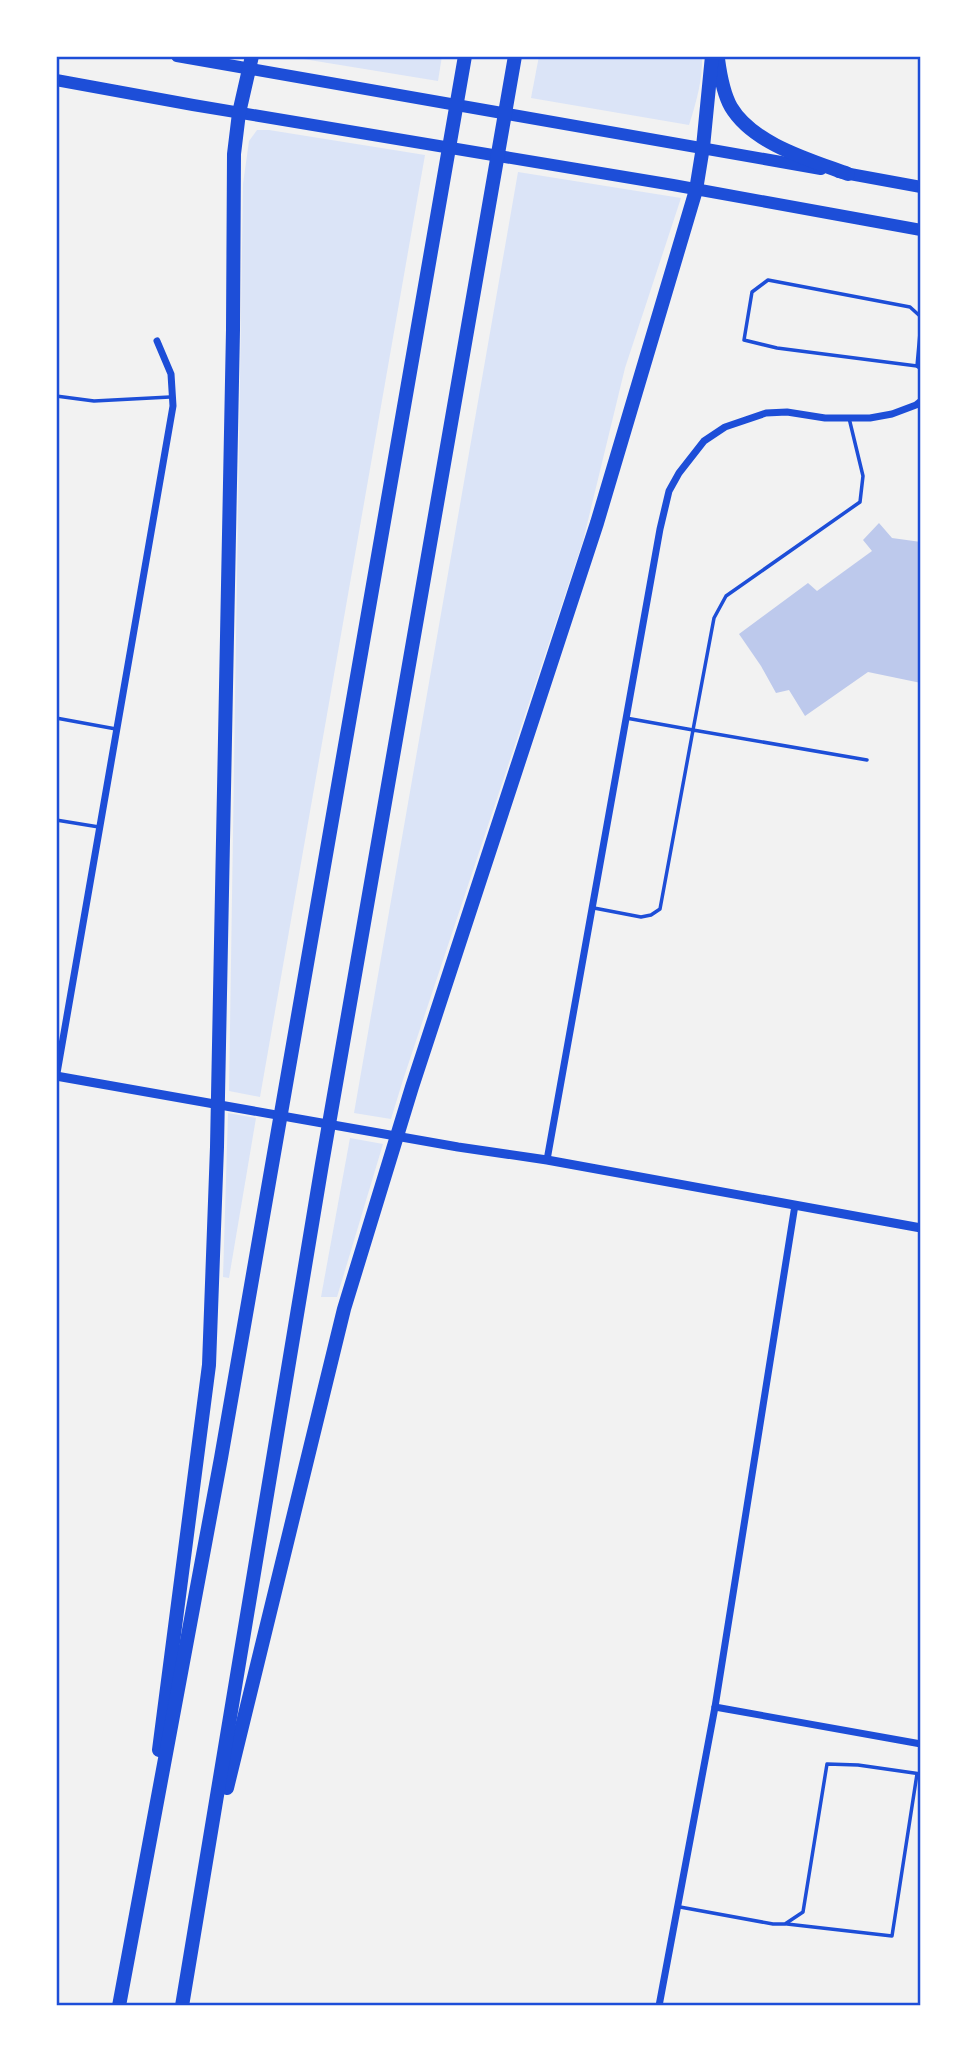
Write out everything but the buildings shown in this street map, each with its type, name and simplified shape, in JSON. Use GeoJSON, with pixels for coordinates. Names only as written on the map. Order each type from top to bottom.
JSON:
{"type":"FeatureCollection","features":[{"type":"Feature","properties":{"kind":"highway"},"geometry":{"type":"LineString","coordinates":[[119,2006],[190,1631],[465,56]]}},
{"type":"Feature","properties":{"kind":"highway"},"geometry":{"type":"LineString","coordinates":[[182,2006],[322,1164],[515,56]]}},
{"type":"Feature","properties":{"kind":"highway"},"geometry":{"type":"LineString","coordinates":[[201,1898],[344,1309],[412,1087],[593,536],[696,190],[704,148],[712,56]]}},
{"type":"Feature","properties":{"kind":"highway"},"geometry":{"type":"LineString","coordinates":[[717,56],[720,76],[730,105],[741,120],[764,139],[848,174]]}},
{"type":"Feature","properties":{"kind":"highway"},"geometry":{"type":"LineString","coordinates":[[140,1895],[209,1365],[218,1147],[234,154],[239,113],[250,63]]}},
{"type":"Feature","properties":{"kind":"main road"},"geometry":{"type":"LineString","coordinates":[[177,56],[250,63],[921,187]]}},
{"type":"Feature","properties":{"kind":"main road"},"geometry":{"type":"LineString","coordinates":[[56,80],[921,230]]}},
{"type":"Feature","properties":{"kind":"street"},"geometry":{"type":"LineString","coordinates":[[157,341],[171,374],[173,406],[56,1077],[444,1145],[547,1160],[921,1228]]}},
{"type":"Feature","properties":{"kind":"street"},"geometry":{"type":"LineString","coordinates":[[547,1160],[669,491],[679,473],[704,441],[724,427],[766,413],[787,412],[825,418],[870,418],[892,414],[921,401]]}},
{"type":"Feature","properties":{"kind":"street"},"geometry":{"type":"LineString","coordinates":[[659,2006],[715,1707],[795,1205]]}},
{"type":"Feature","properties":{"kind":"street"},"geometry":{"type":"LineString","coordinates":[[715,1707],[921,1744]]}},
{"type":"Feature","properties":{"kind":"lane"},"geometry":{"type":"LineString","coordinates":[[768,280],[910,307],[921,320],[919,367],[777,348],[744,340],[752,292],[768,280]]}},
{"type":"Feature","properties":{"kind":"lane"},"geometry":{"type":"LineString","coordinates":[[56,396],[94,401],[173,397]]}},
{"type":"Feature","properties":{"kind":"lane"},"geometry":{"type":"LineString","coordinates":[[592,908],[641,917],[660,909],[714,618],[726,596],[860,502],[863,476],[849,418]]}},
{"type":"Feature","properties":{"kind":"lane"},"geometry":{"type":"LineString","coordinates":[[56,718],[118,729]]}},
{"type":"Feature","properties":{"kind":"lane"},"geometry":{"type":"LineString","coordinates":[[626,718],[867,760]]}},
{"type":"Feature","properties":{"kind":"lane"},"geometry":{"type":"LineString","coordinates":[[56,820],[101,828]]}},
{"type":"Feature","properties":{"kind":"lane"},"geometry":{"type":"LineString","coordinates":[[677,1907],[773,1924],[892,1936],[919,1774],[858,1765],[827,1764],[803,1912],[785,1924]]}},
{"type":"Feature","properties":{"kind":"shaded area"},"geometry":{"type":"Polygon","coordinates":[[[285,56],[442,56],[438,81],[285,56]]]}},
{"type":"Feature","properties":{"kind":"shaded area"},"geometry":{"type":"Polygon","coordinates":[[[539,56],[702,56],[700,82],[689,125],[531,98],[539,56]]]}},
{"type":"Feature","properties":{"kind":"shaded area"},"geometry":{"type":"Polygon","coordinates":[[[257,130],[425,155],[260,1097],[229,1091],[243,184],[249,141],[257,130]]]}},
{"type":"Feature","properties":{"kind":"shaded area"},"geometry":{"type":"Polygon","coordinates":[[[518,172],[681,198],[625,368],[583,541],[391,1119],[354,1113],[518,172]]]}},
{"type":"Feature","properties":{"kind":"shaded area"},"geometry":{"type":"Polygon","coordinates":[[[228,1113],[256,1118],[229,1278],[223,1277],[228,1113]]]}},
{"type":"Feature","properties":{"kind":"shaded area"},"geometry":{"type":"Polygon","coordinates":[[[350,1138],[383,1144],[337,1297],[321,1297],[350,1138]]]}}]}
